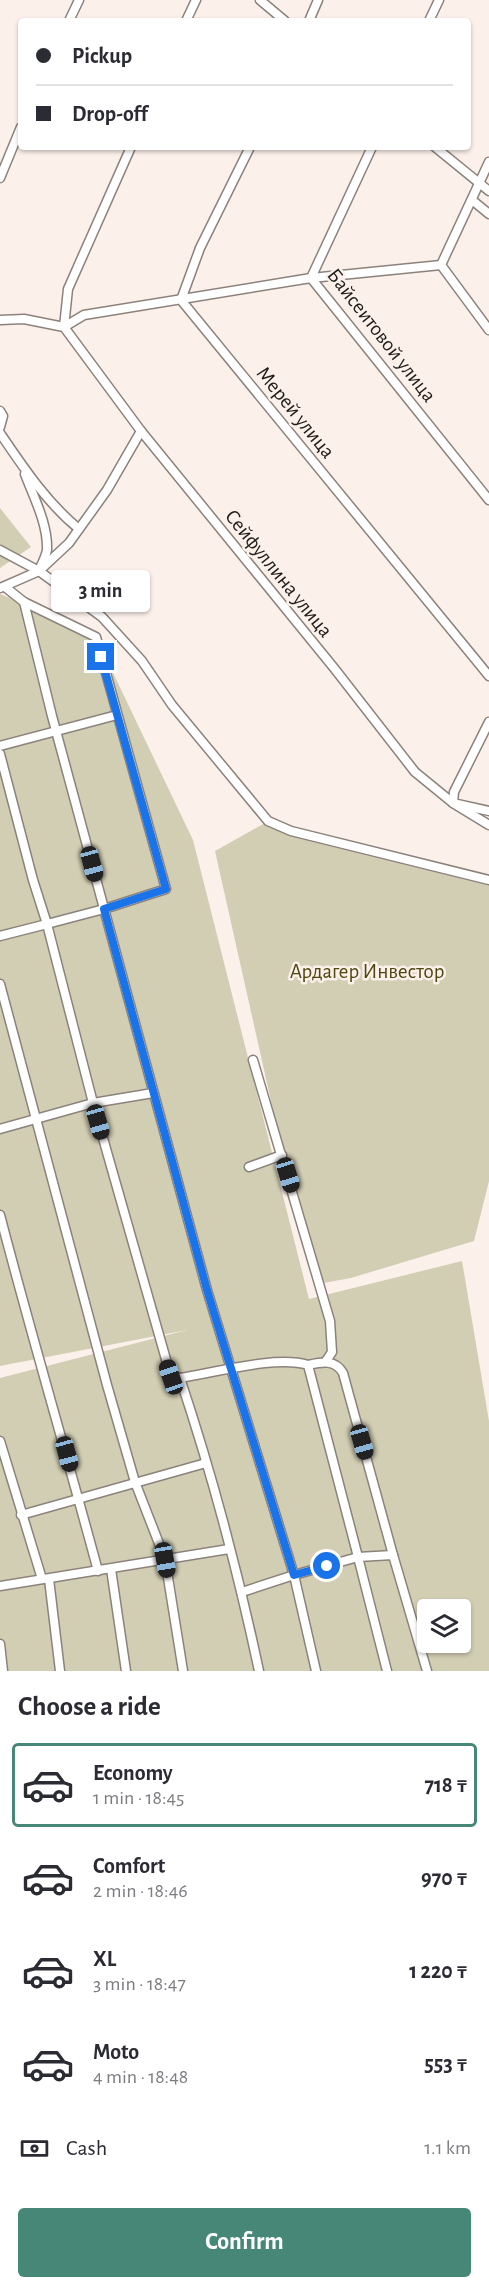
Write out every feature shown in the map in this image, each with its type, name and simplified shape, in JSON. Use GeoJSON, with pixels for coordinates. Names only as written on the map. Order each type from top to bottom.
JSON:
{"type":"FeatureCollection","features":[{"type":"Feature","properties":{"kind":"street"},"geometry":{"type":"LineString","coordinates":[[70,18],[79,0]]}},
{"type":"Feature","properties":{"kind":"street"},"geometry":{"type":"LineString","coordinates":[[187,18],[196,0]]}},
{"type":"Feature","properties":{"kind":"street"},"geometry":{"type":"LineString","coordinates":[[260,0],[281,18]]}},
{"type":"Feature","properties":{"kind":"street"},"geometry":{"type":"LineString","coordinates":[[310,18],[318,0]]}},
{"type":"Feature","properties":{"kind":"street"},"geometry":{"type":"LineString","coordinates":[[430,18],[439,0]]}},
{"type":"Feature","properties":{"kind":"street"},"geometry":{"type":"LineString","coordinates":[[0,178],[18,135]]}},
{"type":"Feature","properties":{"kind":"street"},"geometry":{"type":"LineString","coordinates":[[64,327],[68,289],[130,150]]}},
{"type":"Feature","properties":{"kind":"street"},"geometry":{"type":"LineString","coordinates":[[181,300],[200,248],[248,150]]}},
{"type":"Feature","properties":{"kind":"street","name":"Байсеитовой улица"},"geometry":{"type":"LineString","coordinates":[[371,150],[311,278],[489,501]]}},
{"type":"Feature","properties":{"kind":"street"},"geometry":{"type":"LineString","coordinates":[[439,150],[489,191]]}},
{"type":"Feature","properties":{"kind":"street"},"geometry":{"type":"LineString","coordinates":[[441,265],[489,162]]}},
{"type":"Feature","properties":{"kind":"street"},"geometry":{"type":"LineString","coordinates":[[472,200],[489,214]]}},
{"type":"Feature","properties":{"kind":"street"},"geometry":{"type":"LineString","coordinates":[[0,320],[24,319],[64,327],[84,315],[311,278],[441,265]]}},
{"type":"Feature","properties":{"kind":"street"},"geometry":{"type":"LineString","coordinates":[[441,265],[489,330]]}},
{"type":"Feature","properties":{"kind":"street","name":"Мерей улица"},"geometry":{"type":"LineString","coordinates":[[181,300],[489,676]]}},
{"type":"Feature","properties":{"kind":"street","name":"Сейфуллина улица"},"geometry":{"type":"LineString","coordinates":[[64,327],[141,431],[334,668],[415,772],[453,803],[489,811]]}},
{"type":"Feature","properties":{"kind":"street"},"geometry":{"type":"LineString","coordinates":[[0,411],[3,416],[0,427]]}},
{"type":"Feature","properties":{"kind":"street"},"geometry":{"type":"LineString","coordinates":[[3,588],[39,571],[69,543],[107,490],[141,431]]}},
{"type":"Feature","properties":{"kind":"street"},"geometry":{"type":"LineString","coordinates":[[0,433],[21,465],[63,516],[79,529]]}},
{"type":"Feature","properties":{"kind":"street"},"geometry":{"type":"LineString","coordinates":[[21,465],[41,515],[45,536],[47,551],[39,571]]}},
{"type":"Feature","properties":{"kind":"street"},"geometry":{"type":"LineString","coordinates":[[0,550],[39,571],[102,617],[142,660],[172,705],[268,821],[291,831],[489,880]]}},
{"type":"Feature","properties":{"kind":"street"},"geometry":{"type":"LineString","coordinates":[[0,936],[104,909],[166,889],[96,638],[24,602],[3,588]]}},
{"type":"Feature","properties":{"kind":"street"},"geometry":{"type":"LineString","coordinates":[[24,602],[56,731],[153,1093],[207,1290],[294,1575],[316,1671]]}},
{"type":"Feature","properties":{"kind":"street"},"geometry":{"type":"LineString","coordinates":[[0,746],[117,715]]}},
{"type":"Feature","properties":{"kind":"street"},"geometry":{"type":"LineString","coordinates":[[489,722],[454,792],[453,803],[489,825]]}},
{"type":"Feature","properties":{"kind":"street"},"geometry":{"type":"LineString","coordinates":[[0,754],[93,1103],[171,1377],[180,1378],[279,1361],[308,1365],[326,1361],[335,1364],[343,1373],[427,1671]]}},
{"type":"Feature","properties":{"kind":"street"},"geometry":{"type":"LineString","coordinates":[[0,984],[107,1385],[135,1482],[165,1560],[183,1671]]}},
{"type":"Feature","properties":{"kind":"street"},"geometry":{"type":"LineString","coordinates":[[253,1060],[330,1321],[332,1352],[326,1361]]}},
{"type":"Feature","properties":{"kind":"street"},"geometry":{"type":"LineString","coordinates":[[0,1129],[93,1103],[153,1093]]}},
{"type":"Feature","properties":{"kind":"street"},"geometry":{"type":"LineString","coordinates":[[249,1167],[282,1155]]}},
{"type":"Feature","properties":{"kind":"street"},"geometry":{"type":"LineString","coordinates":[[0,1215],[98,1571]]}},
{"type":"Feature","properties":{"kind":"street"},"geometry":{"type":"LineString","coordinates":[[308,1365],[387,1671]]}},
{"type":"Feature","properties":{"kind":"street"},"geometry":{"type":"LineString","coordinates":[[180,1378],[243,1592],[259,1671]]}},
{"type":"Feature","properties":{"kind":"street"},"geometry":{"type":"LineString","coordinates":[[0,1441],[21,1515],[46,1579],[60,1671]]}},
{"type":"Feature","properties":{"kind":"street"},"geometry":{"type":"LineString","coordinates":[[21,1515],[206,1463]]}},
{"type":"Feature","properties":{"kind":"street"},"geometry":{"type":"LineString","coordinates":[[0,1586],[229,1549]]}},
{"type":"Feature","properties":{"kind":"street"},"geometry":{"type":"LineString","coordinates":[[243,1592],[358,1557],[393,1555]]}},
{"type":"Feature","properties":{"kind":"street"},"geometry":{"type":"LineString","coordinates":[[111,1569],[126,1671]]}},
{"type":"Feature","properties":{"kind":"street"},"geometry":{"type":"LineString","coordinates":[[0,1644],[3,1671]]}},
{"type":"Feature","properties":{"kind":"green space"},"geometry":{"type":"Polygon","coordinates":[[[0,508],[31,547],[0,568],[0,508]]]}},
{"type":"Feature","properties":{"kind":"green space"},"geometry":{"type":"Polygon","coordinates":[[[0,594],[93,631],[193,840],[309,1299],[462,1261],[489,1421],[489,1671],[0,1671],[0,1378],[187,1330],[0,1366],[0,594]]]}},
{"type":"Feature","properties":{"kind":"green space","name":"Ардагер Инвестор"},"geometry":{"type":"Polygon","coordinates":[[[265,823],[489,876],[489,1181],[474,1241],[351,1278],[318,1284],[288,1177],[215,851],[265,823]]]}},
{"type":"Feature","properties":{"kind":"route"},"geometry":{"type":"LineString","coordinates":[[101,657],[166,889],[104,909],[207,1290],[294,1575],[327,1566]]}}]}
